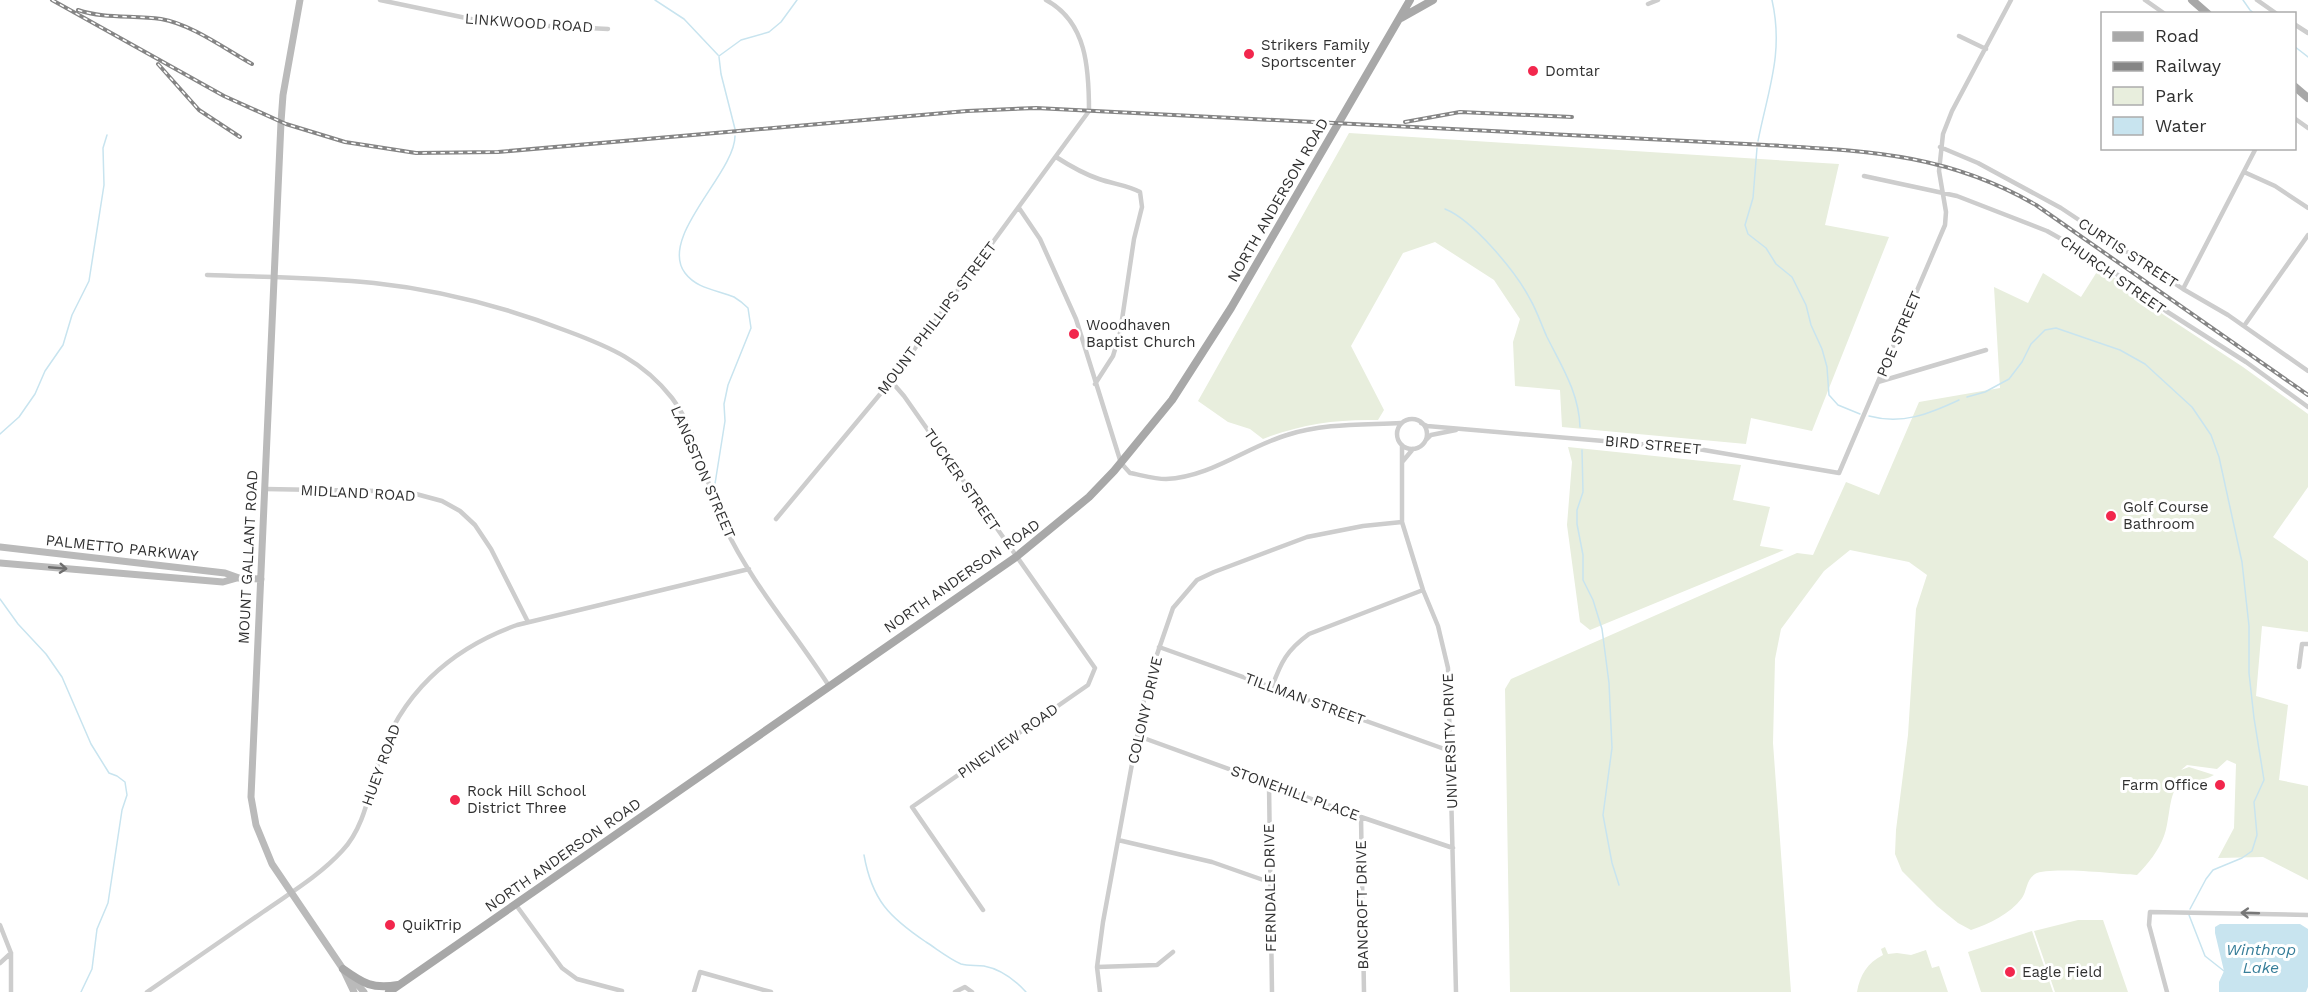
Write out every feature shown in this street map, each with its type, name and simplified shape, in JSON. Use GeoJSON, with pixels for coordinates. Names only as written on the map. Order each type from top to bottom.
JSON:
{"type":"FeatureCollection","features":[{"type":"Feature","properties":{"kind":"main road"},"geometry":{"type":"LineString","coordinates":[[1399,19],[1401,0]]}},
{"type":"Feature","properties":{"kind":"main road","name":"NORTH ANDERSON ROAD"},"geometry":{"type":"LineString","coordinates":[[389,992],[1016,557],[1089,497],[1121,463],[1172,400],[1211,342],[1410,0]]}},
{"type":"Feature","properties":{"kind":"main road"},"geometry":{"type":"LineString","coordinates":[[1399,19],[1433,0]]}},
{"type":"Feature","properties":{"kind":"main road"},"geometry":{"type":"LineString","coordinates":[[2192,0],[2206,12]]}},
{"type":"Feature","properties":{"kind":"main road"},"geometry":{"type":"LineString","coordinates":[[2296,87],[2308,98]]}},
{"type":"Feature","properties":{"kind":"main road"},"geometry":{"type":"LineString","coordinates":[[343,969],[369,985],[386,987],[400,985]]}},
{"type":"Feature","properties":{"kind":"street","name":"MOUNT GALLANT ROAD"},"geometry":{"type":"LineString","coordinates":[[300,0],[283,96],[281,122],[252,797],[256,825],[272,864],[343,969],[364,992]]}},
{"type":"Feature","properties":{"kind":"street","name":"LINKWOOD ROAD"},"geometry":{"type":"LineString","coordinates":[[380,0],[490,23],[608,29]]}},
{"type":"Feature","properties":{"kind":"street","name":"MOUNT PHILLIPS STREET"},"geometry":{"type":"LineString","coordinates":[[776,519],[891,381],[1089,111],[1089,87],[1081,39],[1072,20],[1046,0]]}},
{"type":"Feature","properties":{"kind":"street"},"geometry":{"type":"LineString","coordinates":[[1648,4],[1658,0]]}},
{"type":"Feature","properties":{"kind":"street","name":"POE STREET"},"geometry":{"type":"LineString","coordinates":[[1839,473],[1940,238],[1946,219],[1939,171],[1940,147],[1952,111],[2011,0]]}},
{"type":"Feature","properties":{"kind":"street"},"geometry":{"type":"LineString","coordinates":[[2145,0],[2162,12]]}},
{"type":"Feature","properties":{"kind":"street"},"geometry":{"type":"LineString","coordinates":[[2257,0],[2274,12]]}},
{"type":"Feature","properties":{"kind":"street"},"geometry":{"type":"LineString","coordinates":[[2302,29],[2308,24]]}},
{"type":"Feature","properties":{"kind":"street"},"geometry":{"type":"LineString","coordinates":[[2296,25],[2308,33]]}},
{"type":"Feature","properties":{"kind":"street"},"geometry":{"type":"LineString","coordinates":[[1959,36],[1986,49]]}},
{"type":"Feature","properties":{"kind":"street"},"geometry":{"type":"LineString","coordinates":[[2296,119],[2308,128]]}},
{"type":"Feature","properties":{"kind":"street","name":"CURTIS STREET"},"geometry":{"type":"LineString","coordinates":[[1940,147],[1978,163],[2061,208],[2183,289],[2244,326],[2308,371]]}},
{"type":"Feature","properties":{"kind":"street"},"geometry":{"type":"LineString","coordinates":[[2183,289],[2255,150]]}},
{"type":"Feature","properties":{"kind":"street"},"geometry":{"type":"LineString","coordinates":[[1056,157],[1079,171],[1140,192],[1142,207],[1134,239],[1120,333],[1113,356],[1095,384]]}},
{"type":"Feature","properties":{"kind":"street"},"geometry":{"type":"LineString","coordinates":[[2244,172],[2275,186],[2308,208]]}},
{"type":"Feature","properties":{"kind":"street","name":"CHURCH STREET"},"geometry":{"type":"LineString","coordinates":[[1864,176],[1943,192],[1997,210],[2078,247],[2166,311],[2246,362],[2308,407]]}},
{"type":"Feature","properties":{"kind":"street"},"geometry":{"type":"LineString","coordinates":[[1019,208],[1040,239],[1076,319],[1121,463]]}},
{"type":"Feature","properties":{"kind":"street"},"geometry":{"type":"LineString","coordinates":[[2244,326],[2308,235]]}},
{"type":"Feature","properties":{"kind":"street","name":"LANGSTON STREET"},"geometry":{"type":"LineString","coordinates":[[207,274],[375,283],[468,300],[550,325],[627,357],[647,369],[673,399],[682,415],[725,529],[749,569],[829,686]]}},
{"type":"Feature","properties":{"kind":"street"},"geometry":{"type":"LineString","coordinates":[[1878,382],[1986,350]]}},
{"type":"Feature","properties":{"kind":"street","name":"TUCKER STREET"},"geometry":{"type":"LineString","coordinates":[[891,381],[904,396],[1095,668]]}},
{"type":"Feature","properties":{"kind":"street","name":"BIRD STREET"},"geometry":{"type":"LineString","coordinates":[[1121,463],[1130,473],[1165,479],[1201,472],[1265,443],[1306,430],[1329,426],[1401,423],[1413,419],[1427,426],[1698,449],[1839,473]]}},
{"type":"Feature","properties":{"kind":"street"},"geometry":{"type":"LineString","coordinates":[[1397,432],[1401,423]]}},
{"type":"Feature","properties":{"kind":"street"},"geometry":{"type":"LineString","coordinates":[[1421,423],[1426,434],[1424,441]]}},
{"type":"Feature","properties":{"kind":"street"},"geometry":{"type":"LineString","coordinates":[[1387,424],[1397,432],[1402,445],[1413,448],[1402,461]]}},
{"type":"Feature","properties":{"kind":"street","name":"BIRD STREET"},"geometry":{"type":"LineString","coordinates":[[1413,448],[1431,435],[1465,428]]}},
{"type":"Feature","properties":{"kind":"street","name":"UNIVERSITY DRIVE"},"geometry":{"type":"LineString","coordinates":[[1402,445],[1402,522],[1423,590],[1438,626],[1448,668],[1456,992]]}},
{"type":"Feature","properties":{"kind":"street","name":"MIDLAND ROAD"},"geometry":{"type":"LineString","coordinates":[[265,489],[387,492],[416,494],[442,501],[460,511],[476,525],[491,549],[528,622]]}},
{"type":"Feature","properties":{"kind":"street","name":"COLONY DRIVE"},"geometry":{"type":"LineString","coordinates":[[1100,992],[1097,967],[1102,922],[1148,685],[1173,608],[1197,580],[1307,537],[1363,526],[1402,522]]}},
{"type":"Feature","properties":{"kind":"street","name":"PALMETTO PARKWAY"},"geometry":{"type":"LineString","coordinates":[[0,547],[261,579]]}},
{"type":"Feature","properties":{"kind":"street","name":"PALMETTO PARKWAY"},"geometry":{"type":"LineString","coordinates":[[0,563],[223,582],[240,578]]}},
{"type":"Feature","properties":{"kind":"street","name":"HUEY ROAD"},"geometry":{"type":"LineString","coordinates":[[147,992],[290,893],[344,850],[360,824],[378,762],[394,723],[415,692],[458,653],[492,634],[528,622],[749,569]]}},
{"type":"Feature","properties":{"kind":"street"},"geometry":{"type":"LineString","coordinates":[[1272,687],[1282,660],[1294,645],[1309,634],[1423,590]]}},
{"type":"Feature","properties":{"kind":"street"},"geometry":{"type":"LineString","coordinates":[[2299,667],[2302,644],[2308,644]]}},
{"type":"Feature","properties":{"kind":"street","name":"TILLMAN STREET"},"geometry":{"type":"LineString","coordinates":[[1159,647],[1450,751]]}},
{"type":"Feature","properties":{"kind":"street","name":"PINEVIEW ROAD"},"geometry":{"type":"LineString","coordinates":[[982,910],[912,807],[1088,685],[1095,668]]}},
{"type":"Feature","properties":{"kind":"street","name":"STONEHILL PLACE"},"geometry":{"type":"LineString","coordinates":[[1138,736],[1269,785],[1453,848]]}},
{"type":"Feature","properties":{"kind":"street","name":"FERNDALE DRIVE"},"geometry":{"type":"LineString","coordinates":[[1269,785],[1272,992]]}},
{"type":"Feature","properties":{"kind":"street","name":"BANCROFT DRIVE"},"geometry":{"type":"LineString","coordinates":[[1361,817],[1364,992]]}},
{"type":"Feature","properties":{"kind":"street"},"geometry":{"type":"LineString","coordinates":[[1118,840],[1202,859],[1269,882]]}},
{"type":"Feature","properties":{"kind":"street"},"geometry":{"type":"LineString","coordinates":[[516,905],[562,968],[577,979],[622,991]]}},
{"type":"Feature","properties":{"kind":"street"},"geometry":{"type":"LineString","coordinates":[[2167,992],[2149,925],[2150,912],[2308,915]]}},
{"type":"Feature","properties":{"kind":"street"},"geometry":{"type":"LineString","coordinates":[[0,925],[11,952],[10,992]]}},
{"type":"Feature","properties":{"kind":"street"},"geometry":{"type":"LineString","coordinates":[[0,963],[11,952]]}},
{"type":"Feature","properties":{"kind":"street"},"geometry":{"type":"LineString","coordinates":[[1097,967],[1157,965],[1173,952]]}},
{"type":"Feature","properties":{"kind":"street","name":"MOUNT GALLANT ROAD"},"geometry":{"type":"LineString","coordinates":[[343,969],[354,992]]}},
{"type":"Feature","properties":{"kind":"street"},"geometry":{"type":"LineString","coordinates":[[694,992],[700,972],[771,992]]}},
{"type":"Feature","properties":{"kind":"street"},"geometry":{"type":"LineString","coordinates":[[595,992],[597,985]]}},
{"type":"Feature","properties":{"kind":"street"},"geometry":{"type":"LineString","coordinates":[[954,992],[965,987],[972,992]]}},
{"type":"Feature","properties":{"kind":"green space"},"geometry":{"type":"Polygon","coordinates":[[[1349,133],[1839,164],[1825,225],[1889,237],[1812,431],[1751,418],[1746,444],[1562,427],[1560,390],[1515,386],[1513,342],[1520,319],[1494,280],[1435,242],[1403,253],[1351,346],[1384,410],[1378,420],[1348,420],[1319,424],[1263,439],[1250,429],[1228,422],[1198,401],[1349,133]]]}},
{"type":"Feature","properties":{"kind":"green space"},"geometry":{"type":"Polygon","coordinates":[[[2100,267],[2164,315],[2243,367],[2308,414],[2308,487],[2273,537],[2308,561],[2308,632],[2262,626],[2256,696],[2288,705],[2279,780],[2308,786],[2308,880],[2263,857],[2218,858],[2234,828],[2236,764],[2227,760],[2217,769],[2187,765],[2181,770],[2189,767],[2214,775],[2183,783],[2175,790],[2162,841],[2153,857],[2137,875],[2068,871],[2035,874],[2028,882],[2022,898],[1999,918],[1971,930],[1958,923],[1937,906],[1902,871],[1895,854],[1908,735],[1916,609],[1927,575],[1909,562],[1850,550],[1824,571],[1781,629],[1775,659],[1773,743],[1791,992],[1510,992],[1505,689],[1511,679],[1797,553],[1813,555],[1846,482],[1879,495],[1919,402],[2000,388],[1994,287],[2028,303],[2043,273],[2081,297],[2100,267]]]}},
{"type":"Feature","properties":{"kind":"green space"},"geometry":{"type":"Polygon","coordinates":[[[1568,447],[1741,465],[1733,500],[1770,507],[1760,546],[1784,550],[1590,630],[1580,622],[1567,525],[1572,462],[1568,447]]]}},
{"type":"Feature","properties":{"kind":"green space"},"geometry":{"type":"Polygon","coordinates":[[[2078,920],[2103,920],[2128,992],[2055,992],[2034,931],[2078,920]]]}},
{"type":"Feature","properties":{"kind":"green space","name":"Eagle Field"},"geometry":{"type":"Polygon","coordinates":[[[2032,931],[2053,992],[1981,992],[1968,952],[2032,931]]]}},
{"type":"Feature","properties":{"kind":"green space"},"geometry":{"type":"Polygon","coordinates":[[[1885,947],[1888,954],[1911,955],[1926,950],[1932,968],[1939,966],[1948,992],[1857,992],[1865,970],[1883,955],[1881,949],[1885,947]]]}},
{"type":"Feature","properties":{"kind":"water","name":"Winthrop Lake"},"geometry":{"type":"Polygon","coordinates":[[[2220,924],[2300,924],[2308,929],[2308,987],[2306,992],[2219,992],[2219,982],[2224,971],[2215,927],[2220,924]]]}},
{"type":"Feature","properties":{"kind":"waterway"},"geometry":{"type":"LineString","coordinates":[[655,0],[684,19],[718,55]]}},
{"type":"Feature","properties":{"kind":"waterway"},"geometry":{"type":"LineString","coordinates":[[719,56],[741,40],[769,32],[781,22],[797,0]]}},
{"type":"Feature","properties":{"kind":"waterway"},"geometry":{"type":"LineString","coordinates":[[1758,141],[1775,54],[1776,37],[1772,0]]}},
{"type":"Feature","properties":{"kind":"waterway"},"geometry":{"type":"LineString","coordinates":[[2243,0],[2252,12]]}},
{"type":"Feature","properties":{"kind":"waterway"},"geometry":{"type":"LineString","coordinates":[[2296,48],[2308,57]]}},
{"type":"Feature","properties":{"kind":"waterway"},"geometry":{"type":"LineString","coordinates":[[719,57],[735,129]]}},
{"type":"Feature","properties":{"kind":"waterway"},"geometry":{"type":"LineString","coordinates":[[0,434],[19,417],[35,394],[45,371],[63,345],[72,315],[89,281],[104,185],[103,148],[107,135]]}},
{"type":"Feature","properties":{"kind":"waterway"},"geometry":{"type":"LineString","coordinates":[[714,490],[728,385],[751,328],[748,308],[734,297],[695,283],[685,273],[679,258],[681,242],[689,224],[732,151],[735,136]]}},
{"type":"Feature","properties":{"kind":"waterway"},"geometry":{"type":"LineString","coordinates":[[1757,148],[1753,198],[1745,225],[1748,234],[1766,248],[1776,264],[1792,277],[1806,305],[1811,325],[1822,349],[1827,367],[1829,395],[1838,405],[1860,414]]}},
{"type":"Feature","properties":{"kind":"waterway"},"geometry":{"type":"LineString","coordinates":[[1445,209],[1481,235],[1523,288],[1569,380],[1577,403],[1580,427]]}},
{"type":"Feature","properties":{"kind":"waterway"},"geometry":{"type":"LineString","coordinates":[[1967,397],[1985,392],[2009,379],[2022,362],[2031,344],[2045,330],[2056,328],[2120,350],[2145,364],[2192,407],[2211,435],[2219,457],[2242,562],[2249,626],[2249,673],[2264,780],[2254,802],[2257,835],[2252,851],[2242,858],[2213,870],[2190,909]]}},
{"type":"Feature","properties":{"kind":"waterway"},"geometry":{"type":"LineString","coordinates":[[1869,416],[1904,419],[1937,410],[1959,400]]}},
{"type":"Feature","properties":{"kind":"waterway"},"geometry":{"type":"LineString","coordinates":[[1582,450],[1583,492],[1577,510],[1577,524],[1583,555],[1583,580],[1593,600],[1602,629],[1609,683],[1612,748],[1603,815],[1612,863],[1619,885]]}},
{"type":"Feature","properties":{"kind":"waterway"},"geometry":{"type":"LineString","coordinates":[[0,599],[62,677],[91,744],[109,773],[125,782],[127,795],[122,810],[108,903],[97,929],[92,969],[81,992]]}},
{"type":"Feature","properties":{"kind":"waterway"},"geometry":{"type":"LineString","coordinates":[[864,855],[867,871],[877,896],[902,924],[956,962],[964,965],[984,966],[1001,972],[1026,992]]}},
{"type":"Feature","properties":{"kind":"waterway"},"geometry":{"type":"LineString","coordinates":[[2189,915],[2205,956],[2224,971]]}},
{"type":"Feature","properties":{"kind":"railway"},"geometry":{"type":"LineString","coordinates":[[52,0],[224,96],[286,124],[345,142],[416,153],[498,152],[967,111],[1036,108],[1766,145],[1872,153],[1905,158],[1970,175],[2003,188],[2036,205],[2308,395]]}},
{"type":"Feature","properties":{"kind":"railway"},"geometry":{"type":"LineString","coordinates":[[78,10],[98,15],[161,19],[172,22],[196,31],[252,64]]}},
{"type":"Feature","properties":{"kind":"railway"},"geometry":{"type":"LineString","coordinates":[[158,64],[199,110],[240,137]]}},
{"type":"Feature","properties":{"kind":"railway"},"geometry":{"type":"LineString","coordinates":[[1405,122],[1460,112],[1572,117]]}},
{"type":"Feature","properties":{"kind":"place","name":"Strikers Family Sportscenter"},"geometry":{"type":"Point","coordinates":[1249,54]}},
{"type":"Feature","properties":{"kind":"place","name":"Domtar"},"geometry":{"type":"Point","coordinates":[1533,71]}},
{"type":"Feature","properties":{"kind":"place","name":"Woodhaven Baptist Church"},"geometry":{"type":"Point","coordinates":[1074,334]}},
{"type":"Feature","properties":{"kind":"place","name":"Golf Course Bathroom"},"geometry":{"type":"Point","coordinates":[2111,516]}},
{"type":"Feature","properties":{"kind":"place","name":"Farm Office"},"geometry":{"type":"Point","coordinates":[2220,785]}},
{"type":"Feature","properties":{"kind":"place","name":"Rock Hill School District Three"},"geometry":{"type":"Point","coordinates":[455,800]}},
{"type":"Feature","properties":{"kind":"place","name":"QuikTrip"},"geometry":{"type":"Point","coordinates":[390,925]}},
{"type":"Feature","properties":{"kind":"place","name":"Eagle Field"},"geometry":{"type":"Point","coordinates":[2010,972]}}]}
